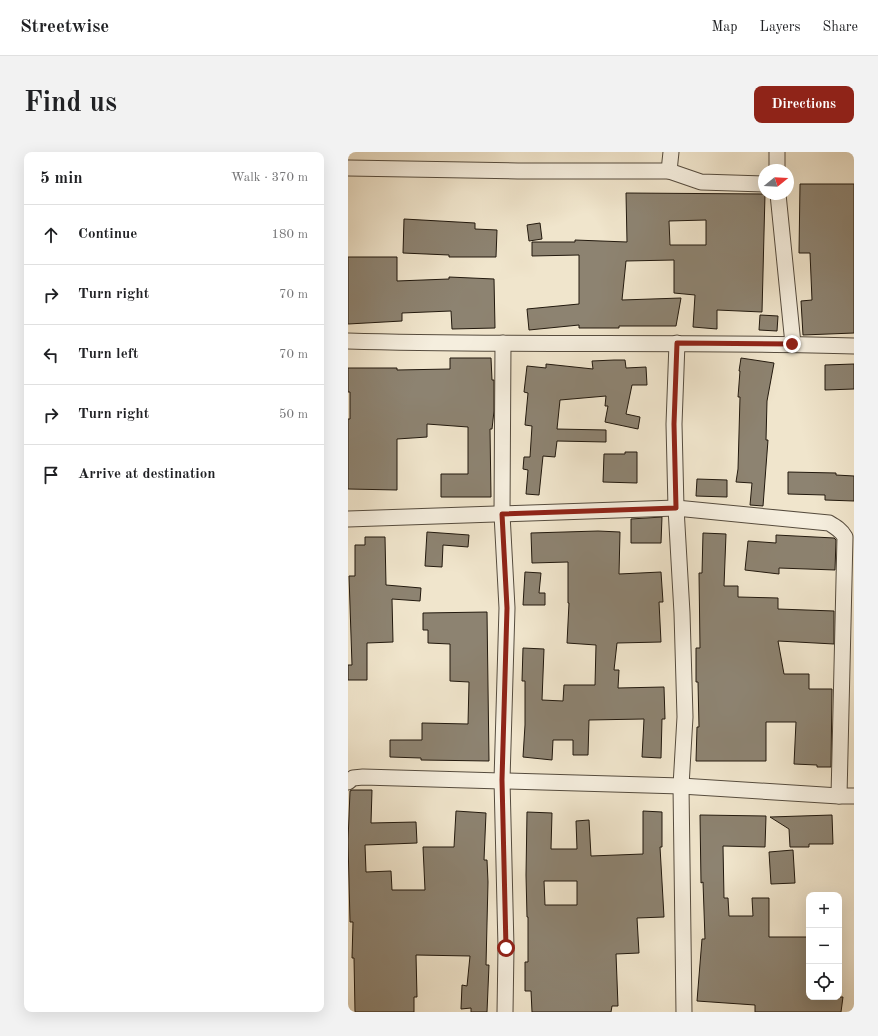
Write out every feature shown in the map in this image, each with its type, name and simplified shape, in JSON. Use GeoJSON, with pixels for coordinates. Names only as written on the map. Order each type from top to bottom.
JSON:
{"type":"FeatureCollection","features":[{"type":"Feature","properties":{"kind":"street"},"geometry":{"type":"LineString","coordinates":[[669,171],[671,152]]}},
{"type":"Feature","properties":{"kind":"street"},"geometry":{"type":"LineString","coordinates":[[777,152],[777,164]]}},
{"type":"Feature","properties":{"kind":"street"},"geometry":{"type":"LineString","coordinates":[[348,168],[518,171],[669,171],[701,182],[758,184]]}},
{"type":"Feature","properties":{"kind":"street"},"geometry":{"type":"LineString","coordinates":[[779,200],[792,344]]}},
{"type":"Feature","properties":{"kind":"street"},"geometry":{"type":"LineString","coordinates":[[348,341],[411,343],[792,344],[854,346]]}},
{"type":"Feature","properties":{"kind":"street"},"geometry":{"type":"LineString","coordinates":[[503,343],[502,514],[507,608],[502,780],[506,948],[505,1012]]}},
{"type":"Feature","properties":{"kind":"street"},"geometry":{"type":"LineString","coordinates":[[677,343],[674,424],[685,717],[681,786],[684,1012]]}},
{"type":"Feature","properties":{"kind":"street"},"geometry":{"type":"LineString","coordinates":[[348,519],[676,508],[829,523],[842,531],[845,537],[839,796]]}},
{"type":"Feature","properties":{"kind":"street"},"geometry":{"type":"LineString","coordinates":[[348,782],[353,778],[363,777],[502,780],[681,786],[854,796]]}},
{"type":"Feature","properties":{"kind":"building"},"geometry":{"type":"Polygon","coordinates":[[[800,184],[854,184],[854,333],[803,335],[801,301],[812,300],[810,253],[799,253],[800,184]]]}},
{"type":"Feature","properties":{"kind":"building"},"geometry":{"type":"Polygon","coordinates":[[[626,193],[758,194],[758,200],[765,200],[762,312],[717,310],[717,329],[693,327],[695,295],[674,293],[674,260],[626,261],[622,300],[681,298],[676,326],[579,328],[579,325],[529,330],[527,309],[579,304],[579,255],[532,256],[532,242],[575,242],[575,240],[627,242],[626,193]],[[706,220],[669,221],[670,245],[706,245],[706,220]]]}},
{"type":"Feature","properties":{"kind":"building"},"geometry":{"type":"Polygon","coordinates":[[[404,219],[475,223],[475,229],[497,230],[496,257],[449,257],[449,255],[403,253],[404,219]]]}},
{"type":"Feature","properties":{"kind":"building"},"geometry":{"type":"Polygon","coordinates":[[[540,223],[542,239],[529,241],[527,225],[540,223]]]}},
{"type":"Feature","properties":{"kind":"building"},"geometry":{"type":"Polygon","coordinates":[[[348,257],[397,257],[397,281],[449,279],[449,277],[494,279],[495,328],[452,329],[451,311],[402,313],[402,321],[348,324],[348,257]]]}},
{"type":"Feature","properties":{"kind":"building"},"geometry":{"type":"Polygon","coordinates":[[[760,315],[778,316],[777,331],[759,330],[760,315]]]}},
{"type":"Feature","properties":{"kind":"building"},"geometry":{"type":"Polygon","coordinates":[[[450,358],[491,358],[492,380],[494,380],[494,411],[492,429],[490,429],[491,497],[441,497],[441,474],[468,474],[468,427],[427,424],[427,437],[397,439],[397,490],[348,489],[348,419],[350,419],[350,392],[348,392],[348,368],[397,368],[397,370],[450,369],[450,358]]]}},
{"type":"Feature","properties":{"kind":"building"},"geometry":{"type":"Polygon","coordinates":[[[741,358],[774,363],[767,401],[766,440],[768,440],[763,506],[750,505],[752,483],[736,482],[738,469],[740,397],[738,397],[739,371],[741,358]]]}},
{"type":"Feature","properties":{"kind":"building"},"geometry":{"type":"Polygon","coordinates":[[[625,360],[626,368],[646,367],[647,385],[632,385],[626,414],[640,417],[638,429],[605,422],[608,406],[605,406],[606,396],[560,400],[557,429],[606,430],[606,442],[557,441],[555,457],[543,456],[539,495],[526,494],[528,470],[523,469],[524,457],[530,457],[532,426],[525,425],[528,393],[524,392],[527,366],[546,368],[546,364],[593,369],[592,361],[625,360]]]}},
{"type":"Feature","properties":{"kind":"building"},"geometry":{"type":"Polygon","coordinates":[[[854,364],[854,389],[825,390],[825,365],[854,364]]]}},
{"type":"Feature","properties":{"kind":"building"},"geometry":{"type":"Polygon","coordinates":[[[625,452],[637,452],[637,483],[603,482],[604,454],[625,454],[625,452]]]}},
{"type":"Feature","properties":{"kind":"building"},"geometry":{"type":"Polygon","coordinates":[[[788,472],[836,473],[836,475],[854,476],[854,501],[825,500],[825,495],[788,494],[788,472]]]}},
{"type":"Feature","properties":{"kind":"building"},"geometry":{"type":"Polygon","coordinates":[[[697,479],[727,480],[727,497],[696,496],[697,479]]]}},
{"type":"Feature","properties":{"kind":"building"},"geometry":{"type":"Polygon","coordinates":[[[662,517],[661,543],[631,543],[631,519],[662,517]]]}},
{"type":"Feature","properties":{"kind":"building"},"geometry":{"type":"Polygon","coordinates":[[[598,531],[620,532],[619,574],[661,572],[663,602],[659,602],[661,642],[617,643],[614,670],[619,670],[618,688],[664,687],[665,719],[662,719],[661,758],[642,757],[644,719],[589,720],[588,755],[573,755],[573,740],[553,740],[552,760],[523,757],[525,681],[522,681],[523,648],[544,649],[542,700],[563,701],[564,685],[595,685],[596,645],[567,643],[569,603],[568,562],[532,563],[531,533],[598,531]]]}},
{"type":"Feature","properties":{"kind":"building"},"geometry":{"type":"Polygon","coordinates":[[[427,532],[469,535],[468,547],[443,545],[442,567],[425,566],[427,532]]]}},
{"type":"Feature","properties":{"kind":"building"},"geometry":{"type":"Polygon","coordinates":[[[703,533],[726,534],[724,586],[738,586],[738,597],[778,598],[778,609],[834,611],[834,644],[778,641],[784,674],[809,674],[809,689],[832,689],[831,767],[794,764],[796,722],[766,722],[766,761],[696,761],[697,727],[699,727],[698,682],[696,682],[696,648],[700,648],[699,573],[702,573],[703,533]]]}},
{"type":"Feature","properties":{"kind":"building"},"geometry":{"type":"Polygon","coordinates":[[[776,535],[834,538],[836,540],[835,570],[779,568],[779,574],[745,570],[748,541],[776,543],[776,535]]]}},
{"type":"Feature","properties":{"kind":"building"},"geometry":{"type":"Polygon","coordinates":[[[365,537],[385,537],[386,585],[421,588],[420,601],[392,599],[393,642],[367,643],[367,680],[348,680],[348,665],[352,665],[349,576],[355,576],[355,545],[365,545],[365,537]]]}},
{"type":"Feature","properties":{"kind":"building"},"geometry":{"type":"Polygon","coordinates":[[[525,572],[541,573],[539,593],[545,593],[545,605],[523,605],[525,572]]]}},
{"type":"Feature","properties":{"kind":"building"},"geometry":{"type":"Polygon","coordinates":[[[487,612],[489,761],[421,760],[421,758],[390,757],[390,740],[422,740],[422,723],[468,724],[469,682],[450,681],[450,644],[428,643],[428,630],[423,630],[423,613],[487,612]]]}},
{"type":"Feature","properties":{"kind":"building"},"geometry":{"type":"Polygon","coordinates":[[[372,790],[371,823],[416,822],[417,843],[365,845],[366,872],[391,871],[392,890],[425,890],[423,847],[454,847],[456,811],[486,813],[484,860],[487,860],[488,882],[486,965],[489,965],[487,1012],[471,1012],[471,1008],[461,1009],[462,985],[467,986],[470,956],[416,955],[417,997],[414,997],[414,1012],[355,1012],[354,958],[352,958],[353,922],[350,922],[348,841],[350,791],[372,790]]]}},
{"type":"Feature","properties":{"kind":"building"},"geometry":{"type":"Polygon","coordinates":[[[643,811],[662,812],[662,847],[660,847],[664,917],[637,918],[639,953],[616,954],[618,1006],[612,1006],[611,1012],[532,1012],[531,991],[525,991],[525,962],[528,962],[526,875],[527,812],[552,813],[551,849],[577,849],[576,821],[589,820],[591,856],[643,854],[643,811]],[[544,881],[545,905],[577,905],[577,881],[544,881]]]}},
{"type":"Feature","properties":{"kind":"building"},"geometry":{"type":"Polygon","coordinates":[[[700,815],[766,816],[765,847],[723,846],[724,898],[728,898],[729,916],[753,916],[752,898],[769,898],[769,937],[806,937],[806,1000],[842,1000],[843,997],[841,1012],[755,1012],[755,1005],[697,1001],[702,939],[705,939],[703,882],[701,883],[700,815]]]}},
{"type":"Feature","properties":{"kind":"building"},"geometry":{"type":"Polygon","coordinates":[[[832,815],[833,844],[809,844],[809,847],[790,847],[789,829],[770,817],[832,815]]]}},
{"type":"Feature","properties":{"kind":"building"},"geometry":{"type":"Polygon","coordinates":[[[793,850],[795,883],[771,884],[769,852],[793,850]]]}},
{"type":"Feature","properties":{"kind":"route"},"geometry":{"type":"LineString","coordinates":[[506,948],[502,780],[507,608],[502,514],[676,508],[674,424],[677,343],[792,344]]}}]}
